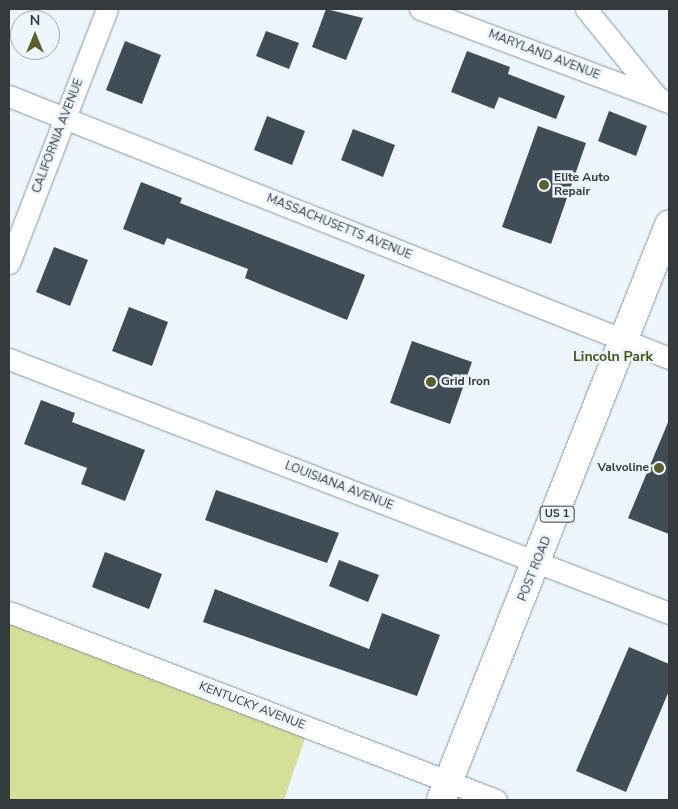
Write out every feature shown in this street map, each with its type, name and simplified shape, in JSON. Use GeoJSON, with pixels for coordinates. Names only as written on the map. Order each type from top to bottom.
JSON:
{"type":"FeatureCollection","features":[{"type":"Feature","properties":{"kind":"main road","name":"POST ROAD"},"geometry":{"type":"LineString","coordinates":[[445,791],[538,564],[669,225]]}},
{"type":"Feature","properties":{"kind":"street","name":"CALIFORNIA AVENUE"},"geometry":{"type":"LineString","coordinates":[[9,263],[107,9]]}},
{"type":"Feature","properties":{"kind":"street","name":"MARYLAND AVENUE"},"geometry":{"type":"LineString","coordinates":[[420,9],[664,100]]}},
{"type":"Feature","properties":{"kind":"street"},"geometry":{"type":"LineString","coordinates":[[586,9],[664,100]]}},
{"type":"Feature","properties":{"kind":"street","name":"MASSACHUSETTS AVENUE"},"geometry":{"type":"LineString","coordinates":[[9,96],[669,358]]}},
{"type":"Feature","properties":{"kind":"street","name":"LOUISIANA AVENUE"},"geometry":{"type":"LineString","coordinates":[[9,358],[538,564],[669,613]]}},
{"type":"Feature","properties":{"kind":"street","name":"KENTUCKY AVENUE"},"geometry":{"type":"LineString","coordinates":[[9,612],[445,791],[496,800]]}},
{"type":"Feature","properties":{"kind":"green space"},"geometry":{"type":"Polygon","coordinates":[[[9,608],[312,718],[284,800],[9,800],[9,608]]]}},
{"type":"Feature","properties":{"kind":"building"},"geometry":{"type":"Polygon","coordinates":[[[326,9],[363,18],[346,60],[312,47],[326,9]]]}},
{"type":"Feature","properties":{"kind":"building"},"geometry":{"type":"Polygon","coordinates":[[[266,31],[299,43],[289,69],[256,56],[266,31]]]}},
{"type":"Feature","properties":{"kind":"building"},"geometry":{"type":"Polygon","coordinates":[[[125,41],[161,55],[142,104],[106,90],[125,41]]]}},
{"type":"Feature","properties":{"kind":"building"},"geometry":{"type":"Polygon","coordinates":[[[467,51],[510,67],[508,74],[565,96],[556,119],[499,97],[494,109],[451,92],[467,51]]]}},
{"type":"Feature","properties":{"kind":"building"},"geometry":{"type":"Polygon","coordinates":[[[609,111],[647,126],[636,156],[598,141],[609,111]]]}},
{"type":"Feature","properties":{"kind":"building"},"geometry":{"type":"Polygon","coordinates":[[[267,116],[305,131],[292,165],[254,150],[267,116]]]}},
{"type":"Feature","properties":{"kind":"building","name":"Elite Auto Repair"},"geometry":{"type":"Polygon","coordinates":[[[538,126],[586,143],[551,244],[502,227],[538,126]]]}},
{"type":"Feature","properties":{"kind":"building"},"geometry":{"type":"Polygon","coordinates":[[[353,129],[395,145],[383,177],[341,160],[353,129]]]}},
{"type":"Feature","properties":{"kind":"building"},"geometry":{"type":"Polygon","coordinates":[[[141,182],[182,198],[180,203],[365,275],[347,320],[245,278],[248,269],[167,238],[164,245],[123,229],[141,182]]]}},
{"type":"Feature","properties":{"kind":"building"},"geometry":{"type":"Polygon","coordinates":[[[54,247],[88,260],[70,306],[36,292],[54,247]]]}},
{"type":"Feature","properties":{"kind":"building"},"geometry":{"type":"Polygon","coordinates":[[[129,307],[168,322],[152,366],[112,351],[129,307]]]}},
{"type":"Feature","properties":{"kind":"building","name":"Grid Iron"},"geometry":{"type":"Polygon","coordinates":[[[412,341],[472,362],[450,424],[390,403],[412,341]]]}},
{"type":"Feature","properties":{"kind":"building"},"geometry":{"type":"Polygon","coordinates":[[[41,400],[75,413],[72,422],[145,450],[125,501],[81,484],[87,468],[24,444],[41,400]]]}},
{"type":"Feature","properties":{"kind":"building","name":"Valvoline"},"geometry":{"type":"Polygon","coordinates":[[[669,420],[669,534],[628,518],[669,420]]]}},
{"type":"Feature","properties":{"kind":"building"},"geometry":{"type":"Polygon","coordinates":[[[216,490],[339,533],[327,563],[205,520],[216,490]]]}},
{"type":"Feature","properties":{"kind":"building"},"geometry":{"type":"Polygon","coordinates":[[[105,552],[162,574],[149,609],[92,587],[105,552]]]}},
{"type":"Feature","properties":{"kind":"building"},"geometry":{"type":"Polygon","coordinates":[[[339,560],[379,575],[368,602],[329,586],[339,560]]]}},
{"type":"Feature","properties":{"kind":"building"},"geometry":{"type":"Polygon","coordinates":[[[215,589],[369,649],[382,613],[440,635],[417,696],[203,622],[215,589]]]}},
{"type":"Feature","properties":{"kind":"building"},"geometry":{"type":"Polygon","coordinates":[[[629,647],[669,664],[669,691],[626,792],[576,771],[629,647]]]}},
{"type":"Feature","properties":{"kind":"place","name":"Elite Auto Repair"},"geometry":{"type":"Point","coordinates":[544,185]}},
{"type":"Feature","properties":{"kind":"place","name":"Grid Iron"},"geometry":{"type":"Point","coordinates":[431,382]}},
{"type":"Feature","properties":{"kind":"place","name":"Valvoline"},"geometry":{"type":"Point","coordinates":[659,468]}},
{"type":"Feature","properties":{"kind":"district","name":"Lincoln Park"},"geometry":{"type":"Point","coordinates":[613,357]}}]}
